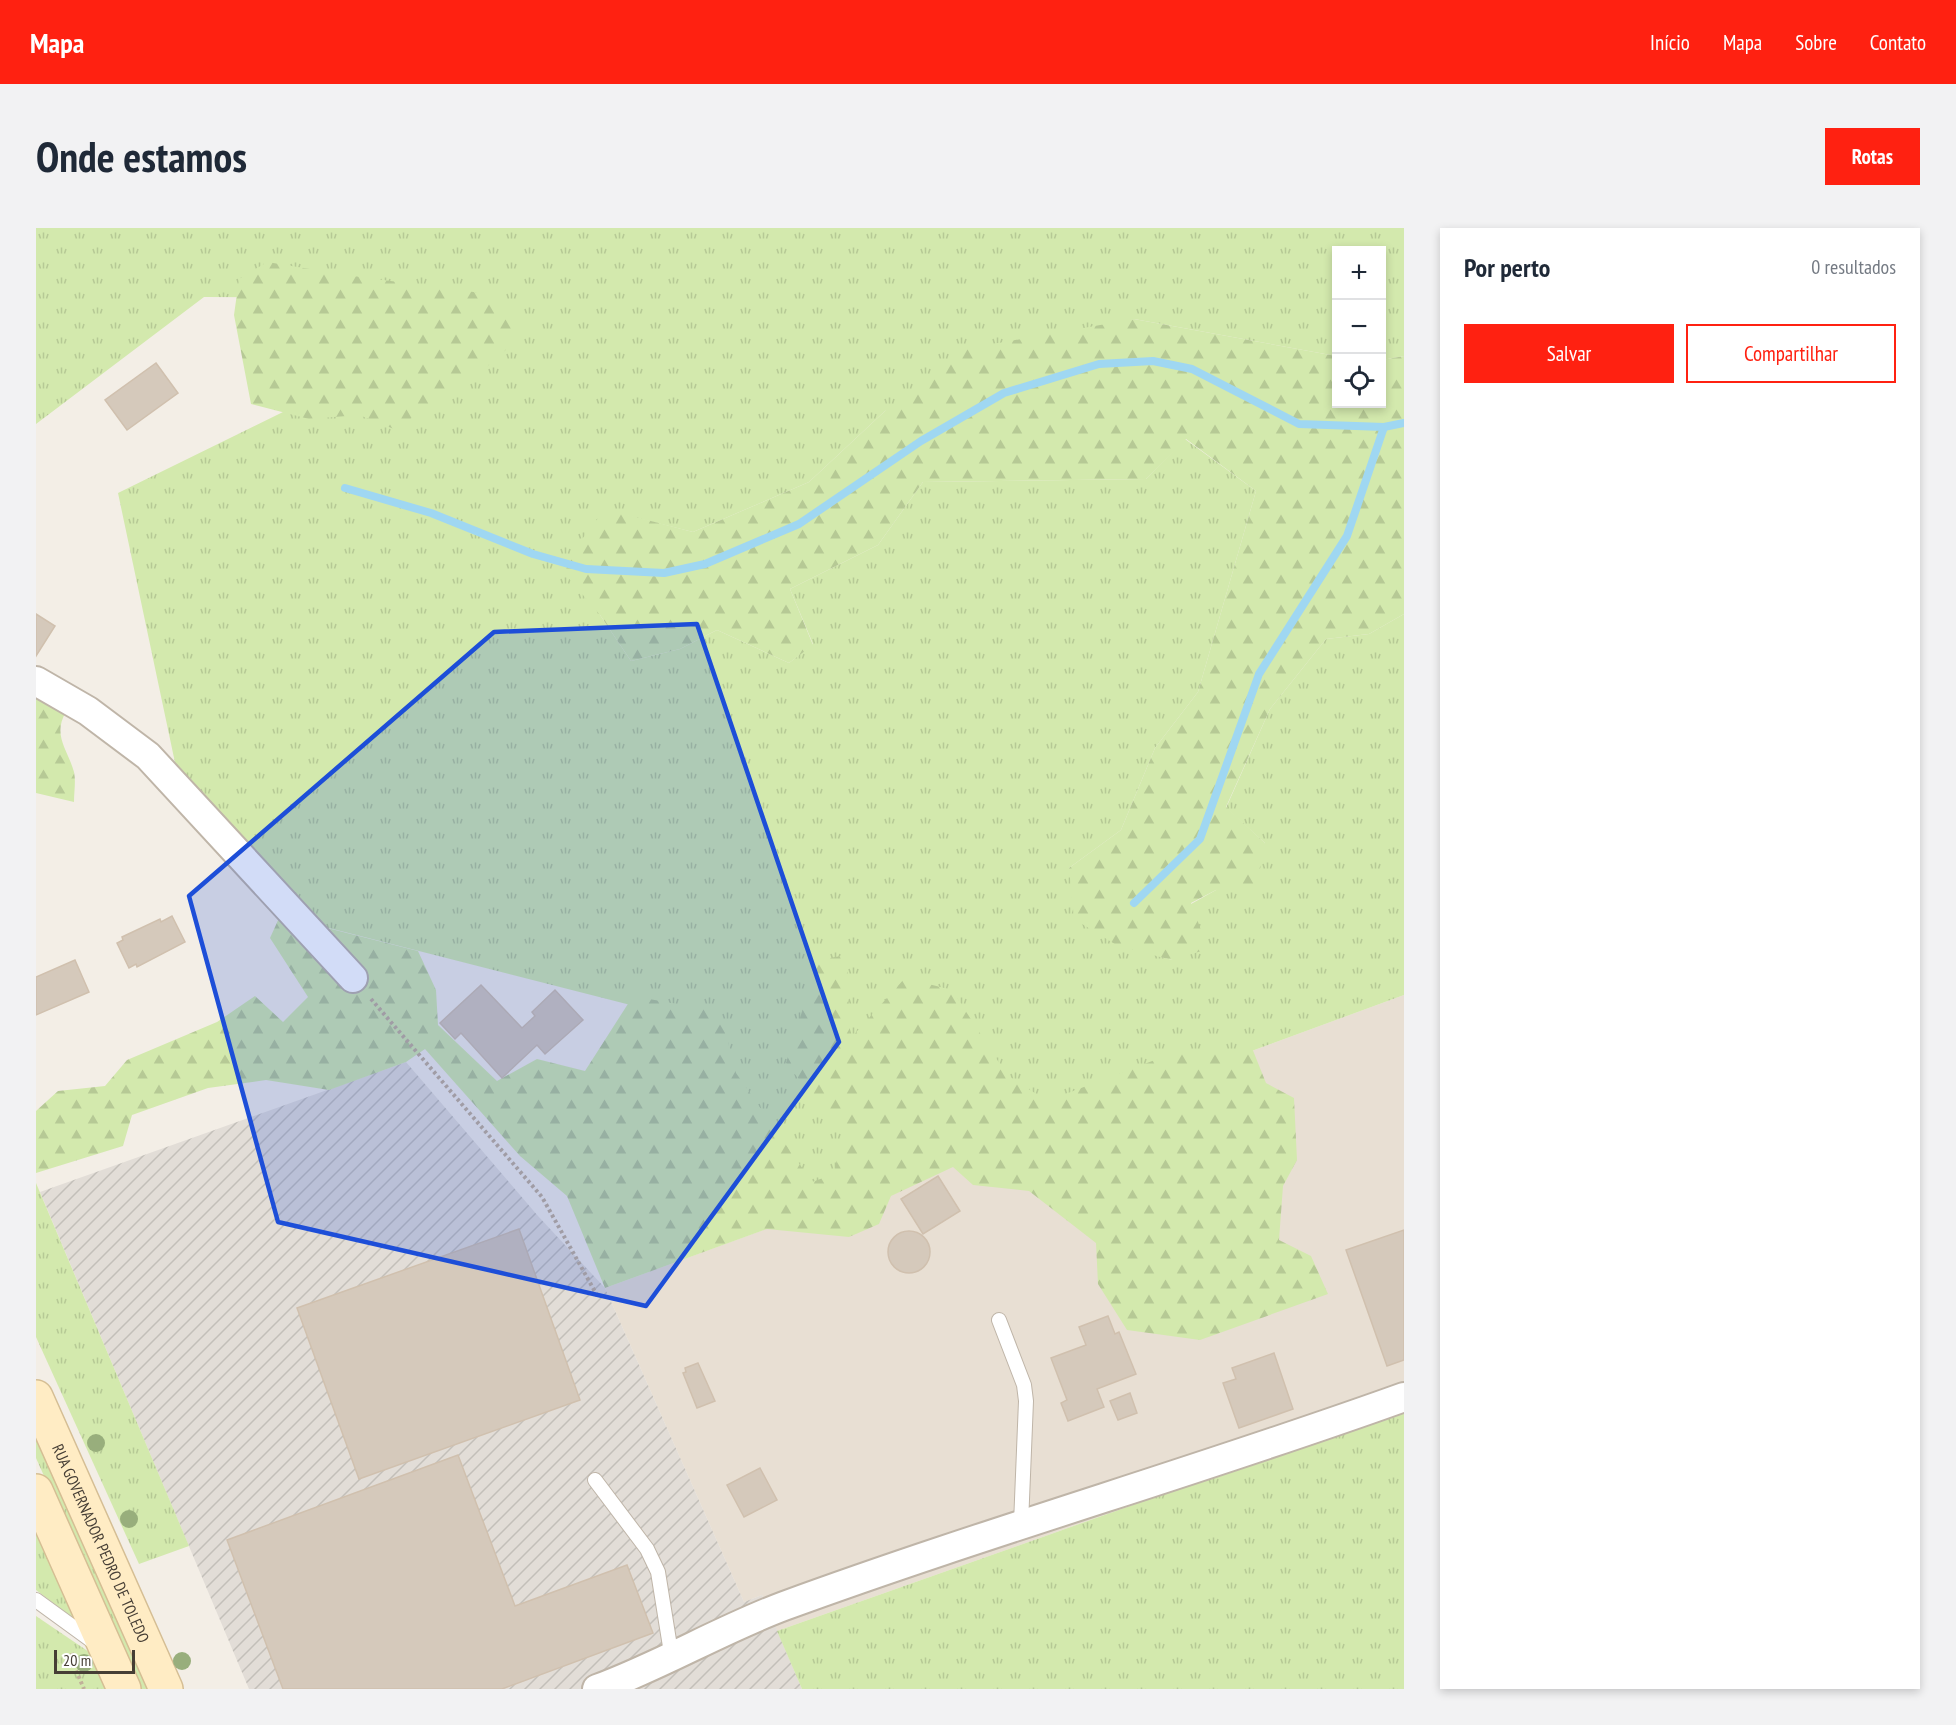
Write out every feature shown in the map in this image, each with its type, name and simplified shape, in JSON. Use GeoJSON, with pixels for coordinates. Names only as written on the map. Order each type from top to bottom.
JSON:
{"type":"FeatureCollection","features":[{"type":"Feature","properties":{"kind":"main road","name":"RUA GOVERNADOR PEDRO DE TOLEDO"},"geometry":{"type":"LineString","coordinates":[[36,1397],[166,1689]]}},
{"type":"Feature","properties":{"kind":"main road"},"geometry":{"type":"LineString","coordinates":[[36,1491],[124,1689]]}},
{"type":"Feature","properties":{"kind":"street"},"geometry":{"type":"LineString","coordinates":[[36,681],[96,717],[148,756],[353,978]]}},
{"type":"Feature","properties":{"kind":"street"},"geometry":{"type":"LineString","coordinates":[[597,1689],[672,1659],[782,1607],[1021,1524],[1296,1436],[1404,1397]]}},
{"type":"Feature","properties":{"kind":"lane"},"geometry":{"type":"LineString","coordinates":[[999,1320],[1024,1385],[1026,1401],[1021,1524]]}},
{"type":"Feature","properties":{"kind":"lane"},"geometry":{"type":"LineString","coordinates":[[595,1480],[646,1549],[658,1572],[672,1659]]}},
{"type":"Feature","properties":{"kind":"lane"},"geometry":{"type":"LineString","coordinates":[[36,1600],[107,1651]]}},
{"type":"Feature","properties":{"kind":"path"},"geometry":{"type":"LineString","coordinates":[[353,978],[542,1197],[555,1216],[598,1297]]}},
{"type":"Feature","properties":{"kind":"highlighted area"},"geometry":{"type":"Polygon","coordinates":[[[697,624],[839,1042],[646,1306],[278,1222],[189,896],[494,632],[697,624]]]}},
{"type":"Feature","properties":{"kind":"shaded area"},"geometry":{"type":"Polygon","coordinates":[[[1404,995],[1404,1409],[777,1631],[762,1595],[744,1602],[605,1288],[1404,995]]]}},
{"type":"Feature","properties":{"kind":"shaded area"},"geometry":{"type":"Polygon","coordinates":[[[406,1062],[538,1216],[605,1288],[744,1602],[762,1595],[802,1689],[249,1689],[40,1192],[406,1062]]]}},
{"type":"Feature","properties":{"kind":"green space"},"geometry":{"type":"Polygon","coordinates":[[[36,228],[1404,228],[1404,356],[1386,359],[1386,246],[1332,246],[1332,355],[1134,319],[885,411],[809,482],[693,532],[605,510],[600,615],[631,661],[680,649],[717,630],[789,663],[813,644],[790,589],[878,545],[923,482],[1146,479],[1185,439],[1256,491],[1198,692],[1155,748],[1121,830],[1069,868],[1149,953],[1172,960],[1191,904],[1216,890],[1265,843],[1226,808],[1270,709],[1326,639],[1369,634],[1404,614],[1404,995],[811,1213],[705,1024],[321,926],[177,772],[118,493],[395,357],[366,298],[204,297],[36,424],[36,228]]]}},
{"type":"Feature","properties":{"kind":"green space"},"geometry":{"type":"Polygon","coordinates":[[[267,262],[496,295],[526,328],[481,371],[447,396],[394,429],[359,415],[309,419],[251,404],[234,315],[239,279],[267,262]]]}},
{"type":"Feature","properties":{"kind":"green space"},"geometry":{"type":"Polygon","coordinates":[[[1134,319],[1332,355],[1332,408],[1386,408],[1386,359],[1404,356],[1404,614],[1369,634],[1326,639],[1270,709],[1226,807],[1265,843],[1257,885],[1216,890],[1191,903],[1208,949],[1172,960],[1118,946],[1074,919],[1069,868],[1121,830],[1155,748],[1198,692],[1256,491],[1186,439],[1146,479],[923,482],[878,545],[790,589],[813,645],[789,663],[717,630],[680,649],[631,661],[600,615],[560,568],[605,509],[693,532],[809,482],[885,411],[965,349],[1134,319]]]}},
{"type":"Feature","properties":{"kind":"green space"},"geometry":{"type":"Polygon","coordinates":[[[36,695],[66,712],[60,728],[62,742],[74,772],[74,802],[36,793],[36,695]]]}},
{"type":"Feature","properties":{"kind":"green space"},"geometry":{"type":"Polygon","coordinates":[[[280,916],[418,951],[436,990],[438,1025],[497,1081],[537,1059],[585,1071],[633,996],[720,1012],[736,1073],[812,1182],[834,1174],[842,1133],[786,1063],[818,960],[847,955],[850,1039],[905,978],[952,990],[1007,1075],[1047,1101],[1168,1055],[1252,1048],[1266,1083],[1294,1098],[1297,1160],[1283,1186],[1279,1240],[1311,1256],[1328,1294],[1200,1340],[1127,1330],[1098,1284],[1096,1243],[1029,1191],[973,1185],[953,1167],[891,1196],[879,1224],[849,1237],[767,1229],[605,1288],[567,1196],[520,1156],[425,1049],[406,1062],[329,1090],[266,1080],[208,1088],[132,1115],[123,1146],[36,1173],[36,1111],[58,1091],[105,1086],[127,1060],[217,1022],[255,996],[283,1022],[308,997],[270,938],[280,916]]]}},
{"type":"Feature","properties":{"kind":"green space"},"geometry":{"type":"Polygon","coordinates":[[[36,1183],[189,1546],[139,1564],[36,1337],[36,1183]]]}},
{"type":"Feature","properties":{"kind":"green space"},"geometry":{"type":"Polygon","coordinates":[[[1404,1409],[1404,1689],[802,1689],[777,1631],[1404,1409]]]}},
{"type":"Feature","properties":{"kind":"green space"},"geometry":{"type":"Polygon","coordinates":[[[36,1437],[149,1689],[139,1689],[36,1458],[36,1437]]]}},
{"type":"Feature","properties":{"kind":"green space"},"geometry":{"type":"Polygon","coordinates":[[[36,1528],[77,1621],[36,1590],[36,1528]]]}},
{"type":"Feature","properties":{"kind":"green space"},"geometry":{"type":"Polygon","coordinates":[[[36,1616],[95,1656],[109,1689],[36,1689],[36,1616]]]}},
{"type":"Feature","properties":{"kind":"building"},"geometry":{"type":"Polygon","coordinates":[[[156,363],[178,393],[127,430],[105,400],[156,363]]]}},
{"type":"Feature","properties":{"kind":"building"},"geometry":{"type":"Polygon","coordinates":[[[36,614],[55,626],[36,656],[36,614]]]}},
{"type":"Feature","properties":{"kind":"building"},"geometry":{"type":"Polygon","coordinates":[[[172,916],[185,942],[137,967],[136,964],[129,968],[117,943],[123,940],[122,937],[160,919],[161,922],[172,916]]]}},
{"type":"Feature","properties":{"kind":"building"},"geometry":{"type":"Polygon","coordinates":[[[75,960],[89,992],[36,1015],[36,977],[75,960]]]}},
{"type":"Feature","properties":{"kind":"building"},"geometry":{"type":"Polygon","coordinates":[[[481,985],[522,1028],[535,1016],[532,1012],[555,990],[583,1020],[545,1054],[537,1045],[502,1078],[461,1033],[455,1039],[440,1023],[481,985]]]}},
{"type":"Feature","properties":{"kind":"building"},"geometry":{"type":"Polygon","coordinates":[[[938,1176],[960,1211],[923,1234],[901,1199],[938,1176]]]}},
{"type":"Feature","properties":{"kind":"building"},"geometry":{"type":"Polygon","coordinates":[[[519,1229],[580,1400],[359,1479],[297,1308],[519,1229]]]}},
{"type":"Feature","properties":{"kind":"building"},"geometry":{"type":"Polygon","coordinates":[[[1404,1230],[1404,1360],[1387,1366],[1346,1250],[1404,1230]]]}},
{"type":"Feature","properties":{"kind":"building"},"geometry":{"type":"Polygon","coordinates":[[[909,1231],[924,1237],[930,1252],[924,1267],[909,1273],[894,1267],[888,1252],[894,1237],[909,1231]]]}},
{"type":"Feature","properties":{"kind":"building"},"geometry":{"type":"Polygon","coordinates":[[[1108,1316],[1115,1334],[1119,1332],[1136,1374],[1097,1389],[1104,1407],[1068,1421],[1061,1403],[1067,1400],[1051,1358],[1086,1345],[1079,1327],[1108,1316]]]}},
{"type":"Feature","properties":{"kind":"building"},"geometry":{"type":"Polygon","coordinates":[[[1274,1353],[1293,1409],[1239,1428],[1223,1383],[1236,1379],[1232,1368],[1274,1353]]]}},
{"type":"Feature","properties":{"kind":"building"},"geometry":{"type":"Polygon","coordinates":[[[698,1363],[715,1401],[697,1408],[683,1373],[686,1372],[685,1368],[698,1363]]]}},
{"type":"Feature","properties":{"kind":"building"},"geometry":{"type":"Polygon","coordinates":[[[1130,1393],[1137,1413],[1118,1420],[1110,1401],[1130,1393]]]}},
{"type":"Feature","properties":{"kind":"building"},"geometry":{"type":"Polygon","coordinates":[[[458,1455],[515,1606],[627,1565],[653,1633],[502,1689],[283,1689],[227,1540],[458,1455]]]}},
{"type":"Feature","properties":{"kind":"building"},"geometry":{"type":"Polygon","coordinates":[[[760,1468],[777,1500],[744,1517],[727,1485],[760,1468]]]}},
{"type":"Feature","properties":{"kind":"waterway"},"geometry":{"type":"LineString","coordinates":[[345,488],[431,513],[533,554],[586,569],[664,573],[705,564],[799,524],[921,441],[1004,393],[1099,364],[1153,361],[1192,369],[1299,424],[1384,427],[1404,423]]}},
{"type":"Feature","properties":{"kind":"waterway"},"geometry":{"type":"LineString","coordinates":[[1134,903],[1200,839],[1259,674],[1347,536],[1384,427]]}}]}
